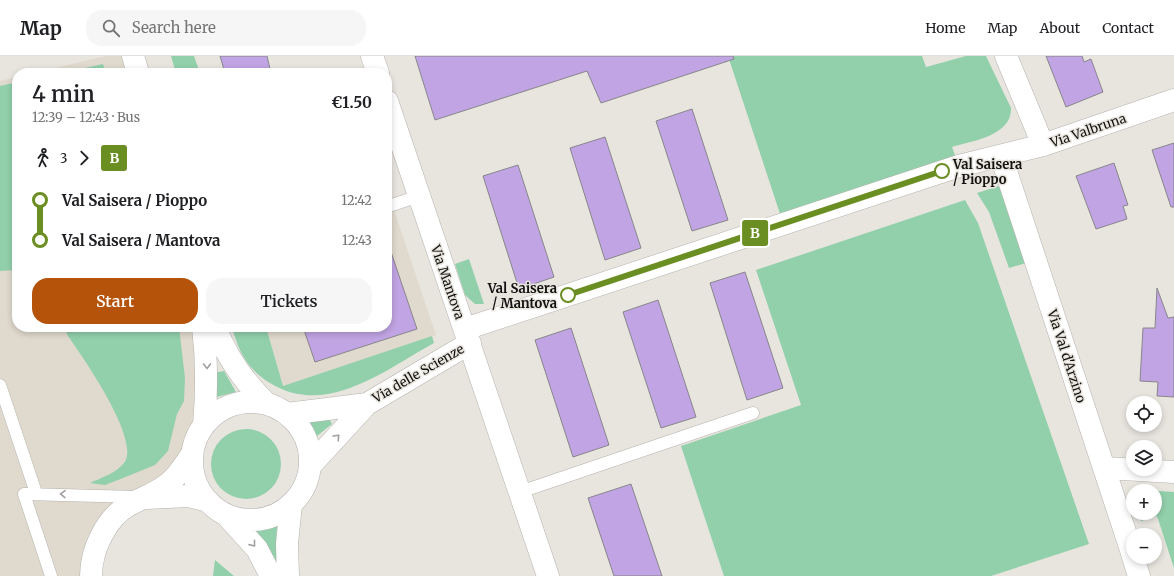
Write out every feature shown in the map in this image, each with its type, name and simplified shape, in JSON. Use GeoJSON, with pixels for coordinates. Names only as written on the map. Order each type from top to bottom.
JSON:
{"type":"FeatureCollection","features":[{"type":"Feature","properties":{"kind":"street"},"geometry":{"type":"LineString","coordinates":[[133,56],[137,68]]}},
{"type":"Feature","properties":{"kind":"street"},"geometry":{"type":"LineString","coordinates":[[372,56],[376,68]]}},
{"type":"Feature","properties":{"kind":"street"},"geometry":{"type":"LineString","coordinates":[[1006,56],[1043,145]]}},
{"type":"Feature","properties":{"kind":"street","name":"Via Valbruna"},"geometry":{"type":"LineString","coordinates":[[468,336],[798,218],[959,166],[1043,145],[1174,100]]}},
{"type":"Feature","properties":{"kind":"street","name":"Via Mantova"},"geometry":{"type":"LineString","coordinates":[[392,116],[468,336],[548,576]]}},
{"type":"Feature","properties":{"kind":"street","name":"Via Val d'Arzino"},"geometry":{"type":"LineString","coordinates":[[1001,156],[1126,535]]}},
{"type":"Feature","properties":{"kind":"street"},"geometry":{"type":"LineString","coordinates":[[204,332],[207,361],[207,393],[204,425]]}},
{"type":"Feature","properties":{"kind":"street"},"geometry":{"type":"LineString","coordinates":[[218,332],[240,374],[254,392],[267,404],[287,414],[301,429],[308,444],[310,466],[306,484],[297,498],[280,513],[266,519],[248,521],[228,516],[214,508],[205,500],[193,476],[192,454],[195,440],[204,425],[219,411],[233,404],[252,402],[267,404]]}},
{"type":"Feature","properties":{"kind":"street","name":"Via delle Scienze"},"geometry":{"type":"LineString","coordinates":[[310,466],[367,404],[468,336]]}},
{"type":"Feature","properties":{"kind":"street","name":"Via delle Scienze"},"geometry":{"type":"LineString","coordinates":[[287,414],[367,404]]}},
{"type":"Feature","properties":{"kind":"street"},"geometry":{"type":"LineString","coordinates":[[91,576],[96,548],[113,518],[127,506],[146,498],[169,483],[180,472],[192,454]]}},
{"type":"Feature","properties":{"kind":"street"},"geometry":{"type":"LineString","coordinates":[[1105,468],[1174,472]]}},
{"type":"Feature","properties":{"kind":"street"},"geometry":{"type":"LineString","coordinates":[[146,498],[188,496],[205,500]]}},
{"type":"Feature","properties":{"kind":"street"},"geometry":{"type":"LineString","coordinates":[[288,576],[287,544],[291,504]]}},
{"type":"Feature","properties":{"kind":"street"},"geometry":{"type":"LineString","coordinates":[[228,516],[257,549],[271,576]]}},
{"type":"Feature","properties":{"kind":"street","name":"Via Val d'Arzino"},"geometry":{"type":"LineString","coordinates":[[1135,564],[1139,576]]}},
{"type":"Feature","properties":{"kind":"lane"},"geometry":{"type":"LineString","coordinates":[[392,204],[419,196]]}},
{"type":"Feature","properties":{"kind":"lane"},"geometry":{"type":"LineString","coordinates":[[0,385],[36,493]]}},
{"type":"Feature","properties":{"kind":"lane"},"geometry":{"type":"LineString","coordinates":[[520,492],[753,412]]}},
{"type":"Feature","properties":{"kind":"lane"},"geometry":{"type":"LineString","coordinates":[[51,576],[24,494],[36,493],[146,498]]}},
{"type":"Feature","properties":{"kind":"shaded area"},"geometry":{"type":"Polygon","coordinates":[[[106,56],[133,56],[137,68],[55,68],[106,56]]]}},
{"type":"Feature","properties":{"kind":"shaded area"},"geometry":{"type":"Polygon","coordinates":[[[12,78],[12,332],[203,332],[199,430],[192,454],[127,506],[91,576],[0,576],[0,81],[12,78]]]}},
{"type":"Feature","properties":{"kind":"shaded area"},"geometry":{"type":"Polygon","coordinates":[[[392,204],[436,335],[283,386],[267,332],[392,332],[392,204]]]}},
{"type":"Feature","properties":{"kind":"green space"},"geometry":{"type":"Polygon","coordinates":[[[171,56],[194,56],[198,68],[175,68],[171,56]]]}},
{"type":"Feature","properties":{"kind":"green space"},"geometry":{"type":"Polygon","coordinates":[[[728,56],[922,56],[926,67],[966,56],[986,56],[1011,108],[1010,117],[1005,125],[989,136],[952,147],[959,166],[783,223],[728,56]]]}},
{"type":"Feature","properties":{"kind":"green space"},"geometry":{"type":"Polygon","coordinates":[[[103,64],[104,68],[85,68],[103,64]]]}},
{"type":"Feature","properties":{"kind":"green space"},"geometry":{"type":"Polygon","coordinates":[[[12,83],[12,270],[0,271],[0,86],[12,83]]]}},
{"type":"Feature","properties":{"kind":"green space"},"geometry":{"type":"Polygon","coordinates":[[[999,186],[1026,263],[1009,268],[989,212],[977,193],[999,186]]]}},
{"type":"Feature","properties":{"kind":"green space"},"geometry":{"type":"Polygon","coordinates":[[[965,200],[978,223],[1089,544],[991,576],[724,576],[681,446],[801,405],[756,270],[965,200]]]}},
{"type":"Feature","properties":{"kind":"green space"},"geometry":{"type":"Polygon","coordinates":[[[469,259],[484,304],[475,304],[465,295],[455,264],[469,259]]]}},
{"type":"Feature","properties":{"kind":"green space"},"geometry":{"type":"Polygon","coordinates":[[[66,332],[180,332],[185,378],[184,401],[177,414],[168,451],[155,465],[105,485],[90,483],[121,467],[124,463],[127,452],[125,437],[118,418],[97,379],[66,332]]]}},
{"type":"Feature","properties":{"kind":"green space"},"geometry":{"type":"Polygon","coordinates":[[[233,332],[267,332],[283,386],[432,336],[434,343],[396,366],[355,386],[334,393],[312,395],[291,392],[262,378],[250,366],[237,344],[233,332]]]}},
{"type":"Feature","properties":{"kind":"green space"},"geometry":{"type":"Polygon","coordinates":[[[224,371],[236,392],[212,399],[213,373],[224,371]]]}},
{"type":"Feature","properties":{"kind":"green space"},"geometry":{"type":"Polygon","coordinates":[[[329,418],[332,424],[312,440],[304,422],[329,418]]]}},
{"type":"Feature","properties":{"kind":"green space"},"geometry":{"type":"Polygon","coordinates":[[[239,429],[253,429],[266,435],[275,444],[279,450],[281,464],[279,478],[271,489],[260,497],[253,499],[239,499],[232,497],[221,489],[213,478],[211,471],[211,457],[213,450],[221,439],[232,431],[239,429]]]}},
{"type":"Feature","properties":{"kind":"green space"},"geometry":{"type":"Polygon","coordinates":[[[1162,491],[1174,492],[1174,568],[1162,528],[1158,520],[1162,520],[1162,491]]]}},
{"type":"Feature","properties":{"kind":"green space"},"geometry":{"type":"Polygon","coordinates":[[[277,526],[276,546],[278,562],[271,563],[253,531],[265,530],[277,526]]]}},
{"type":"Feature","properties":{"kind":"green space"},"geometry":{"type":"Polygon","coordinates":[[[215,560],[234,576],[213,576],[215,560]]]}},
{"type":"Feature","properties":{"kind":"building"},"geometry":{"type":"Polygon","coordinates":[[[220,56],[267,56],[270,68],[224,68],[220,56]]]}},
{"type":"Feature","properties":{"kind":"building"},"geometry":{"type":"Polygon","coordinates":[[[415,56],[733,56],[734,59],[601,103],[587,71],[435,120],[415,56]]]}},
{"type":"Feature","properties":{"kind":"building"},"geometry":{"type":"Polygon","coordinates":[[[1046,56],[1082,56],[1084,62],[1091,59],[1103,92],[1066,107],[1046,56]]]}},
{"type":"Feature","properties":{"kind":"building"},"geometry":{"type":"Polygon","coordinates":[[[692,109],[728,220],[692,231],[656,121],[692,109]]]}},
{"type":"Feature","properties":{"kind":"building"},"geometry":{"type":"Polygon","coordinates":[[[605,137],[641,248],[605,260],[570,148],[605,137]]]}},
{"type":"Feature","properties":{"kind":"building"},"geometry":{"type":"Polygon","coordinates":[[[1174,143],[1174,207],[1171,207],[1152,150],[1174,143]]]}},
{"type":"Feature","properties":{"kind":"building"},"geometry":{"type":"Polygon","coordinates":[[[1114,163],[1128,205],[1123,206],[1127,219],[1096,229],[1076,176],[1114,163]]]}},
{"type":"Feature","properties":{"kind":"building"},"geometry":{"type":"Polygon","coordinates":[[[518,165],[554,277],[519,289],[483,176],[518,165]]]}},
{"type":"Feature","properties":{"kind":"building"},"geometry":{"type":"Polygon","coordinates":[[[392,255],[417,329],[315,362],[305,332],[392,332],[392,255]]]}},
{"type":"Feature","properties":{"kind":"building"},"geometry":{"type":"Polygon","coordinates":[[[745,272],[783,388],[747,400],[710,283],[745,272]]]}},
{"type":"Feature","properties":{"kind":"building"},"geometry":{"type":"Polygon","coordinates":[[[1157,288],[1168,318],[1174,317],[1174,397],[1157,396],[1158,382],[1140,381],[1143,328],[1155,328],[1157,288]]]}},
{"type":"Feature","properties":{"kind":"building"},"geometry":{"type":"Polygon","coordinates":[[[658,300],[696,417],[661,428],[623,312],[658,300]]]}},
{"type":"Feature","properties":{"kind":"building"},"geometry":{"type":"Polygon","coordinates":[[[571,328],[609,445],[573,457],[535,340],[571,328]]]}},
{"type":"Feature","properties":{"kind":"building"},"geometry":{"type":"Polygon","coordinates":[[[631,484],[662,576],[614,576],[588,498],[631,484]]]}},
{"type":"Feature","properties":{"kind":"bus line","name":"B"},"geometry":{"type":"LineString","coordinates":[[568,295],[942,171]]}},
{"type":"Feature","properties":{"kind":"place","name":"Val Saisera / Pioppo"},"geometry":{"type":"Point","coordinates":[942,171]}},
{"type":"Feature","properties":{"kind":"place","name":"Val Saisera / Mantova"},"geometry":{"type":"Point","coordinates":[568,295]}}]}
